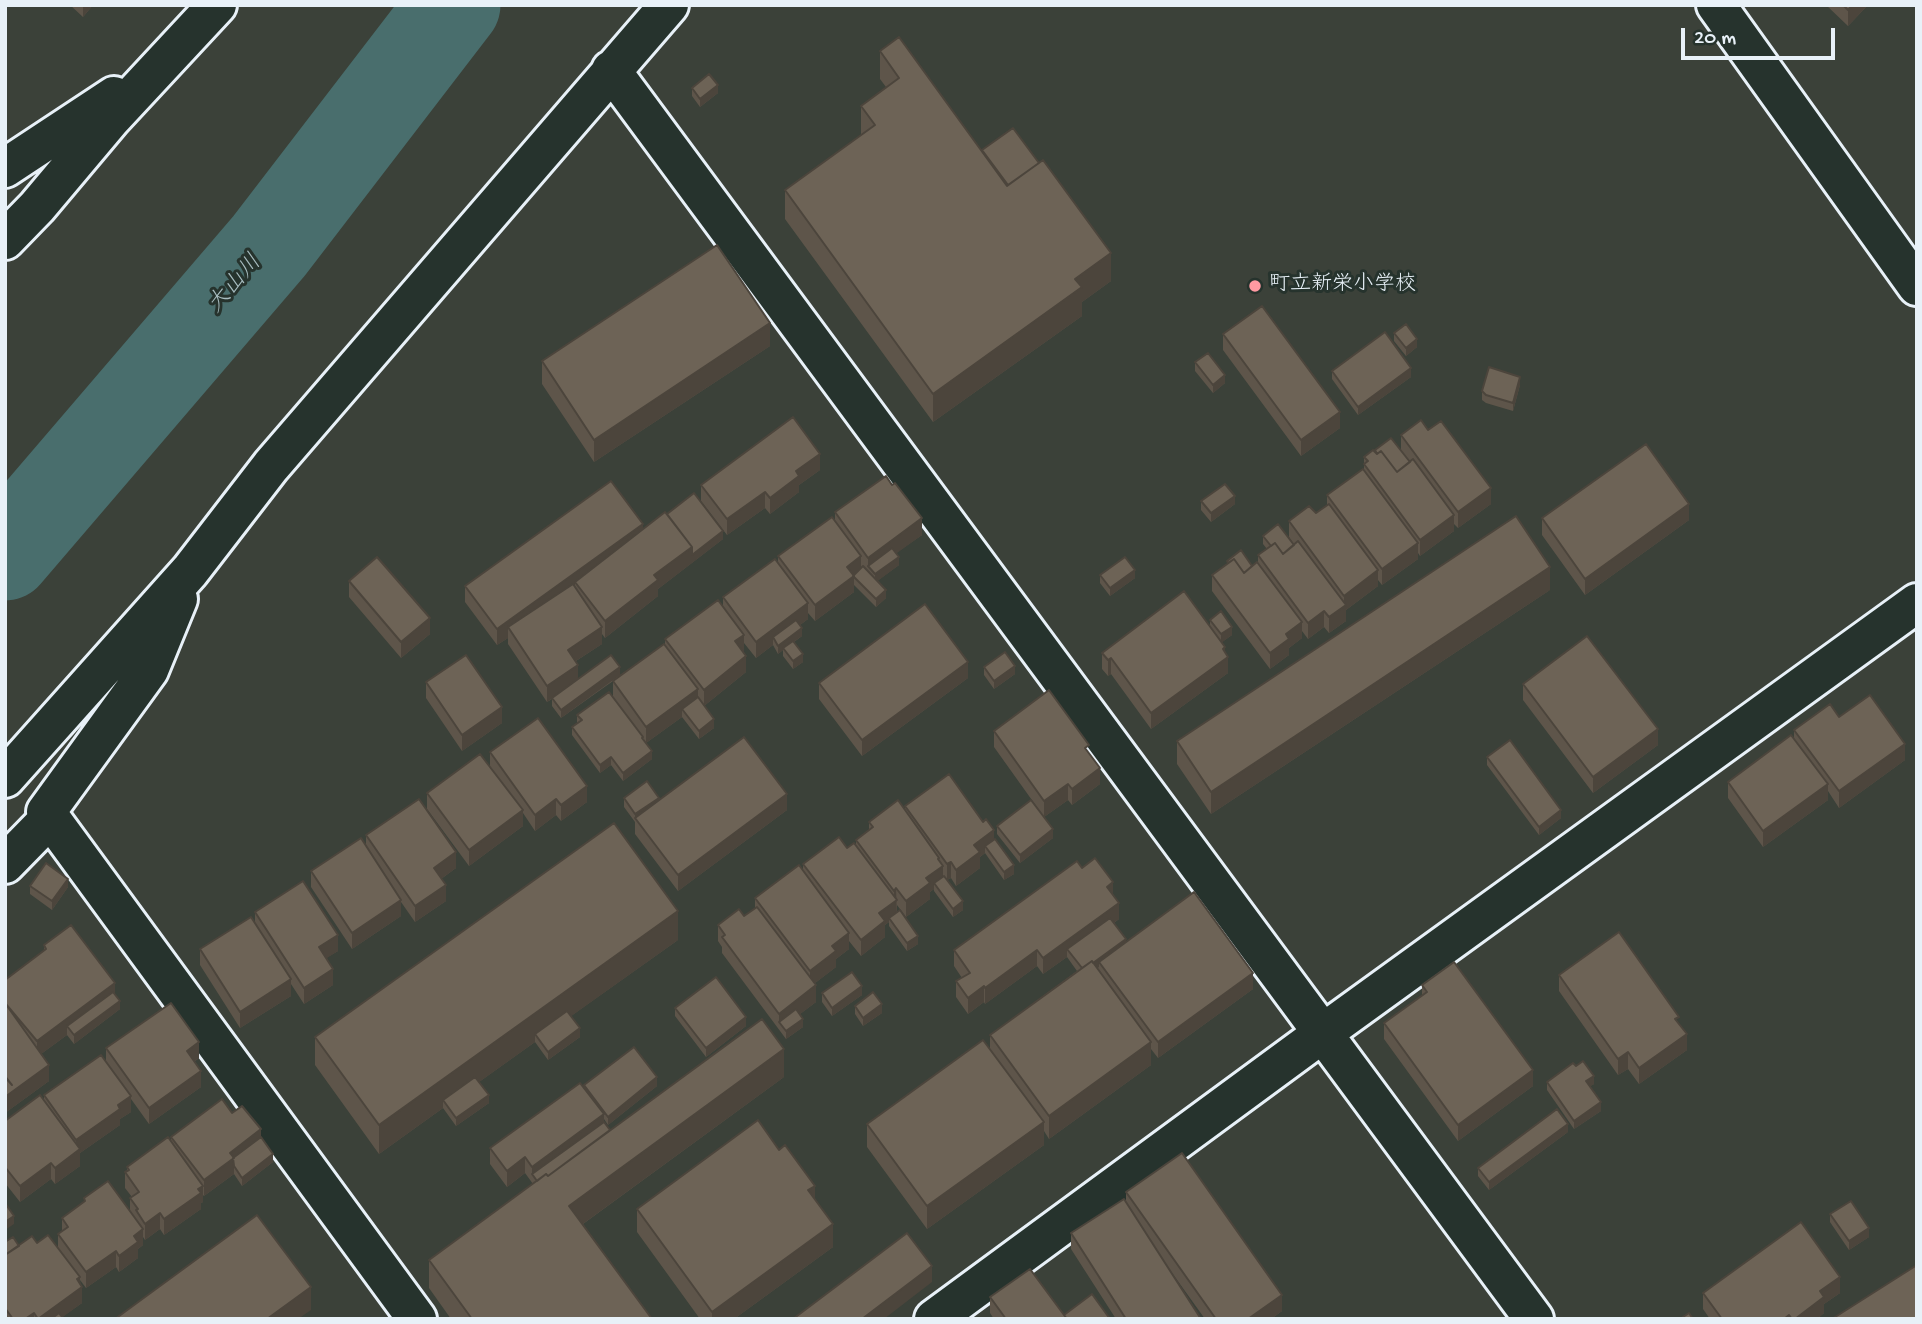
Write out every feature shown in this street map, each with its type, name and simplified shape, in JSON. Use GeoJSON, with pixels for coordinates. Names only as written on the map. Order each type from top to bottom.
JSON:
{"type":"FeatureCollection","features":[{"type":"Feature","properties":{"kind":"street"},"geometry":{"type":"LineString","coordinates":[[5,240],[37,207],[111,119],[217,5]]}},
{"type":"Feature","properties":{"kind":"street"},"geometry":{"type":"LineString","coordinates":[[5,778],[190,570],[271,466],[668,5]]}},
{"type":"Feature","properties":{"kind":"street"},"geometry":{"type":"LineString","coordinates":[[1716,5],[1917,286]]}},
{"type":"Feature","properties":{"kind":"street"},"geometry":{"type":"LineString","coordinates":[[5,168],[162,65]]}},
{"type":"Feature","properties":{"kind":"street"},"geometry":{"type":"LineString","coordinates":[[611,70],[1534,1319]]}},
{"type":"Feature","properties":{"kind":"street"},"geometry":{"type":"LineString","coordinates":[[190,570],[149,670],[46,812],[417,1319]]}},
{"type":"Feature","properties":{"kind":"street"},"geometry":{"type":"LineString","coordinates":[[934,1319],[1323,1033],[1917,603]]}},
{"type":"Feature","properties":{"kind":"street"},"geometry":{"type":"LineString","coordinates":[[5,864],[51,817]]}},
{"type":"Feature","properties":{"kind":"building"},"geometry":{"type":"Polygon","coordinates":[[[899,37],[1007,186],[1043,160],[1111,253],[1075,279],[1082,287],[933,394],[785,190],[875,125],[861,106],[899,78],[880,51],[899,37]]]}},
{"type":"Feature","properties":{"kind":"building"},"geometry":{"type":"Polygon","coordinates":[[[709,74],[718,85],[700,99],[692,88],[709,74]]]}},
{"type":"Feature","properties":{"kind":"building"},"geometry":{"type":"Polygon","coordinates":[[[1013,128],[1039,163],[1008,185],[982,150],[1013,128]]]}},
{"type":"Feature","properties":{"kind":"building"},"geometry":{"type":"Polygon","coordinates":[[[717,245],[770,323],[594,440],[542,361],[717,245]]]}},
{"type":"Feature","properties":{"kind":"building"},"geometry":{"type":"Polygon","coordinates":[[[1262,306],[1340,412],[1301,440],[1223,334],[1262,306]]]}},
{"type":"Feature","properties":{"kind":"building"},"geometry":{"type":"Polygon","coordinates":[[[1406,324],[1417,339],[1406,348],[1394,333],[1406,324]]]}},
{"type":"Feature","properties":{"kind":"building"},"geometry":{"type":"Polygon","coordinates":[[[1385,332],[1411,368],[1358,407],[1332,371],[1385,332]]]}},
{"type":"Feature","properties":{"kind":"building"},"geometry":{"type":"Polygon","coordinates":[[[1208,353],[1225,375],[1213,385],[1195,362],[1208,353]]]}},
{"type":"Feature","properties":{"kind":"building"},"geometry":{"type":"Polygon","coordinates":[[[1489,367],[1520,377],[1513,403],[1486,395],[1482,391],[1489,367]]]}},
{"type":"Feature","properties":{"kind":"building"},"geometry":{"type":"Polygon","coordinates":[[[793,417],[820,454],[796,471],[799,476],[770,498],[765,492],[727,519],[701,485],[793,417]]]}},
{"type":"Feature","properties":{"kind":"building"},"geometry":{"type":"Polygon","coordinates":[[[1421,420],[1428,430],[1441,421],[1491,488],[1458,512],[1401,435],[1421,420]]]}},
{"type":"Feature","properties":{"kind":"building"},"geometry":{"type":"Polygon","coordinates":[[[1391,438],[1410,462],[1397,472],[1381,451],[1377,454],[1375,450],[1391,438]]]}},
{"type":"Feature","properties":{"kind":"building"},"geometry":{"type":"Polygon","coordinates":[[[1646,444],[1689,504],[1585,579],[1542,518],[1646,444]]]}},
{"type":"Feature","properties":{"kind":"building"},"geometry":{"type":"Polygon","coordinates":[[[1373,450],[1377,454],[1381,451],[1397,472],[1413,459],[1454,515],[1420,540],[1364,464],[1368,461],[1364,457],[1373,450]]]}},
{"type":"Feature","properties":{"kind":"building"},"geometry":{"type":"Polygon","coordinates":[[[1363,469],[1418,543],[1382,569],[1327,495],[1363,469]]]}},
{"type":"Feature","properties":{"kind":"building"},"geometry":{"type":"Polygon","coordinates":[[[886,476],[892,485],[895,483],[922,518],[868,558],[835,512],[886,476]]]}},
{"type":"Feature","properties":{"kind":"building"},"geometry":{"type":"Polygon","coordinates":[[[611,481],[643,524],[497,629],[465,586],[611,481]]]}},
{"type":"Feature","properties":{"kind":"building"},"geometry":{"type":"Polygon","coordinates":[[[1225,484],[1235,496],[1211,513],[1201,501],[1225,484]]]}},
{"type":"Feature","properties":{"kind":"building"},"geometry":{"type":"Polygon","coordinates":[[[694,493],[723,531],[692,555],[692,547],[667,514],[694,493]]]}},
{"type":"Feature","properties":{"kind":"building"},"geometry":{"type":"Polygon","coordinates":[[[1329,504],[1378,570],[1344,596],[1289,521],[1309,506],[1316,513],[1329,504]]]}},
{"type":"Feature","properties":{"kind":"building"},"geometry":{"type":"Polygon","coordinates":[[[665,512],[692,547],[654,575],[658,580],[605,621],[575,582],[665,512]]]}},
{"type":"Feature","properties":{"kind":"building"},"geometry":{"type":"Polygon","coordinates":[[[1516,516],[1550,567],[1211,792],[1177,741],[1516,516]]]}},
{"type":"Feature","properties":{"kind":"building"},"geometry":{"type":"Polygon","coordinates":[[[832,517],[861,556],[847,567],[854,576],[815,605],[778,556],[832,517]]]}},
{"type":"Feature","properties":{"kind":"building"},"geometry":{"type":"Polygon","coordinates":[[[1278,524],[1294,545],[1283,554],[1275,543],[1271,546],[1263,536],[1278,524]]]}},
{"type":"Feature","properties":{"kind":"building"},"geometry":{"type":"Polygon","coordinates":[[[1298,541],[1346,605],[1329,617],[1324,611],[1308,623],[1258,555],[1275,543],[1283,554],[1298,541]]]}},
{"type":"Feature","properties":{"kind":"building"},"geometry":{"type":"Polygon","coordinates":[[[892,548],[899,557],[875,574],[868,566],[892,548]]]}},
{"type":"Feature","properties":{"kind":"building"},"geometry":{"type":"Polygon","coordinates":[[[1241,550],[1252,566],[1244,573],[1234,559],[1228,563],[1227,561],[1241,550]]]}},
{"type":"Feature","properties":{"kind":"building"},"geometry":{"type":"Polygon","coordinates":[[[377,557],[430,618],[401,642],[349,581],[377,557]]]}},
{"type":"Feature","properties":{"kind":"building"},"geometry":{"type":"Polygon","coordinates":[[[1125,557],[1135,570],[1110,588],[1100,575],[1125,557]]]}},
{"type":"Feature","properties":{"kind":"building"},"geometry":{"type":"Polygon","coordinates":[[[775,559],[808,603],[756,642],[723,597],[775,559]]]}},
{"type":"Feature","properties":{"kind":"building"},"geometry":{"type":"Polygon","coordinates":[[[1234,559],[1244,573],[1257,562],[1302,622],[1286,634],[1289,639],[1270,653],[1212,575],[1234,559]]]}},
{"type":"Feature","properties":{"kind":"building"},"geometry":{"type":"Polygon","coordinates":[[[863,566],[886,590],[876,599],[853,576],[863,566]]]}},
{"type":"Feature","properties":{"kind":"building"},"geometry":{"type":"Polygon","coordinates":[[[573,584],[602,627],[568,650],[578,665],[547,686],[508,627],[573,584]]]}},
{"type":"Feature","properties":{"kind":"building"},"geometry":{"type":"Polygon","coordinates":[[[1184,591],[1225,647],[1223,649],[1228,657],[1151,713],[1111,658],[1108,660],[1102,653],[1184,591]]]}},
{"type":"Feature","properties":{"kind":"building"},"geometry":{"type":"Polygon","coordinates":[[[718,600],[744,635],[735,641],[746,656],[704,690],[665,639],[718,600]]]}},
{"type":"Feature","properties":{"kind":"building"},"geometry":{"type":"Polygon","coordinates":[[[925,604],[968,662],[862,740],[819,683],[925,604]]]}},
{"type":"Feature","properties":{"kind":"building"},"geometry":{"type":"Polygon","coordinates":[[[1221,611],[1232,627],[1221,634],[1210,620],[1221,611]]]}},
{"type":"Feature","properties":{"kind":"building"},"geometry":{"type":"Polygon","coordinates":[[[796,620],[802,628],[778,646],[773,637],[796,620]]]}},
{"type":"Feature","properties":{"kind":"building"},"geometry":{"type":"Polygon","coordinates":[[[1587,636],[1658,729],[1593,777],[1523,684],[1587,636]]]}},
{"type":"Feature","properties":{"kind":"building"},"geometry":{"type":"Polygon","coordinates":[[[793,641],[803,654],[793,661],[783,648],[793,641]]]}},
{"type":"Feature","properties":{"kind":"building"},"geometry":{"type":"Polygon","coordinates":[[[664,644],[698,689],[646,727],[613,681],[664,644]]]}},
{"type":"Feature","properties":{"kind":"building"},"geometry":{"type":"Polygon","coordinates":[[[1005,652],[1015,666],[994,681],[984,667],[1005,652]]]}},
{"type":"Feature","properties":{"kind":"building"},"geometry":{"type":"Polygon","coordinates":[[[466,655],[502,707],[462,735],[426,682],[466,655]]]}},
{"type":"Feature","properties":{"kind":"building"},"geometry":{"type":"Polygon","coordinates":[[[611,655],[620,667],[561,710],[552,698],[611,655]]]}},
{"type":"Feature","properties":{"kind":"building"},"geometry":{"type":"Polygon","coordinates":[[[1049,690],[1089,745],[1085,748],[1100,768],[1072,789],[1068,784],[1044,801],[994,731],[1049,690]]]}},
{"type":"Feature","properties":{"kind":"building"},"geometry":{"type":"Polygon","coordinates":[[[609,692],[652,751],[623,773],[611,757],[600,765],[572,727],[582,720],[577,715],[609,692]]]}},
{"type":"Feature","properties":{"kind":"building"},"geometry":{"type":"Polygon","coordinates":[[[1870,695],[1905,744],[1839,791],[1794,730],[1830,704],[1839,717],[1870,695]]]}},
{"type":"Feature","properties":{"kind":"building"},"geometry":{"type":"Polygon","coordinates":[[[698,697],[714,719],[699,731],[682,709],[698,697]]]}},
{"type":"Feature","properties":{"kind":"building"},"geometry":{"type":"Polygon","coordinates":[[[538,718],[587,786],[561,805],[556,799],[535,815],[490,752],[538,718]]]}},
{"type":"Feature","properties":{"kind":"building"},"geometry":{"type":"Polygon","coordinates":[[[1791,735],[1828,784],[1763,831],[1728,782],[1791,735]]]}},
{"type":"Feature","properties":{"kind":"building"},"geometry":{"type":"Polygon","coordinates":[[[744,737],[787,794],[678,875],[635,818],[744,737]]]}},
{"type":"Feature","properties":{"kind":"building"},"geometry":{"type":"Polygon","coordinates":[[[1510,740],[1561,810],[1539,827],[1487,757],[1510,740]]]}},
{"type":"Feature","properties":{"kind":"building"},"geometry":{"type":"Polygon","coordinates":[[[480,754],[523,810],[469,850],[427,793],[480,754]]]}},
{"type":"Feature","properties":{"kind":"building"},"geometry":{"type":"Polygon","coordinates":[[[949,774],[983,822],[986,819],[994,830],[974,845],[980,852],[956,870],[951,862],[947,864],[905,806],[949,774]]]}},
{"type":"Feature","properties":{"kind":"building"},"geometry":{"type":"Polygon","coordinates":[[[647,781],[659,798],[635,814],[624,798],[647,781]]]}},
{"type":"Feature","properties":{"kind":"building"},"geometry":{"type":"Polygon","coordinates":[[[419,799],[456,852],[434,868],[446,885],[415,906],[366,835],[419,799]]]}},
{"type":"Feature","properties":{"kind":"building"},"geometry":{"type":"Polygon","coordinates":[[[898,800],[943,866],[926,878],[930,883],[906,901],[896,888],[894,891],[856,840],[873,827],[869,822],[898,800]]]}},
{"type":"Feature","properties":{"kind":"building"},"geometry":{"type":"Polygon","coordinates":[[[1031,800],[1053,829],[1020,855],[997,826],[1031,800]]]}},
{"type":"Feature","properties":{"kind":"building"},"geometry":{"type":"Polygon","coordinates":[[[614,823],[678,911],[379,1125],[315,1037],[614,823]]]}},
{"type":"Feature","properties":{"kind":"building"},"geometry":{"type":"Polygon","coordinates":[[[839,837],[847,848],[854,843],[897,900],[879,913],[885,921],[861,940],[803,864],[839,837]]]}},
{"type":"Feature","properties":{"kind":"building"},"geometry":{"type":"Polygon","coordinates":[[[361,838],[401,900],[352,933],[311,871],[361,838]]]}},
{"type":"Feature","properties":{"kind":"building"},"geometry":{"type":"Polygon","coordinates":[[[995,839],[1014,865],[1004,872],[985,846],[995,839]]]}},
{"type":"Feature","properties":{"kind":"building"},"geometry":{"type":"Polygon","coordinates":[[[1095,858],[1113,882],[1107,887],[1119,903],[1043,958],[1037,950],[968,998],[956,981],[970,973],[954,950],[1077,861],[1082,868],[1095,858]]]}},
{"type":"Feature","properties":{"kind":"building"},"geometry":{"type":"Polygon","coordinates":[[[46,863],[68,879],[52,901],[30,886],[46,863]]]}},
{"type":"Feature","properties":{"kind":"building"},"geometry":{"type":"Polygon","coordinates":[[[799,865],[849,933],[832,946],[836,951],[810,971],[755,898],[799,865]]]}},
{"type":"Feature","properties":{"kind":"building"},"geometry":{"type":"Polygon","coordinates":[[[944,876],[963,901],[953,909],[934,883],[944,876]]]}},
{"type":"Feature","properties":{"kind":"building"},"geometry":{"type":"Polygon","coordinates":[[[303,881],[338,935],[319,947],[333,969],[304,988],[255,912],[303,881]]]}},
{"type":"Feature","properties":{"kind":"building"},"geometry":{"type":"Polygon","coordinates":[[[1194,892],[1253,973],[1158,1042],[1099,962],[1194,892]]]}},
{"type":"Feature","properties":{"kind":"building"},"geometry":{"type":"Polygon","coordinates":[[[757,907],[816,985],[779,1014],[722,937],[725,935],[718,925],[739,909],[744,916],[757,907]]]}},
{"type":"Feature","properties":{"kind":"building"},"geometry":{"type":"Polygon","coordinates":[[[900,910],[918,936],[907,943],[889,918],[900,910]]]}},
{"type":"Feature","properties":{"kind":"building"},"geometry":{"type":"Polygon","coordinates":[[[251,917],[291,979],[240,1012],[200,949],[251,917]]]}},
{"type":"Feature","properties":{"kind":"building"},"geometry":{"type":"Polygon","coordinates":[[[1110,918],[1126,939],[1082,968],[1067,949],[1110,918]]]}},
{"type":"Feature","properties":{"kind":"building"},"geometry":{"type":"Polygon","coordinates":[[[71,925],[115,983],[37,1041],[5,1003],[5,980],[46,949],[44,945],[71,925]]]}},
{"type":"Feature","properties":{"kind":"building"},"geometry":{"type":"Polygon","coordinates":[[[1619,932],[1679,1017],[1675,1019],[1687,1034],[1639,1068],[1628,1052],[1618,1059],[1559,975],[1619,932]]]}},
{"type":"Feature","properties":{"kind":"building"},"geometry":{"type":"Polygon","coordinates":[[[1092,961],[1151,1042],[1049,1116],[990,1035],[1092,961]]]}},
{"type":"Feature","properties":{"kind":"building"},"geometry":{"type":"Polygon","coordinates":[[[1454,962],[1533,1070],[1458,1125],[1384,1023],[1427,992],[1422,985],[1454,962]]]}},
{"type":"Feature","properties":{"kind":"building"},"geometry":{"type":"Polygon","coordinates":[[[852,972],[862,986],[832,1008],[822,993],[852,972]]]}},
{"type":"Feature","properties":{"kind":"building"},"geometry":{"type":"Polygon","coordinates":[[[716,977],[746,1017],[706,1048],[675,1008],[716,977]]]}},
{"type":"Feature","properties":{"kind":"building"},"geometry":{"type":"Polygon","coordinates":[[[113,992],[120,1001],[74,1035],[67,1026],[113,992]]]}},
{"type":"Feature","properties":{"kind":"building"},"geometry":{"type":"Polygon","coordinates":[[[873,992],[882,1004],[863,1018],[855,1006],[873,992]]]}},
{"type":"Feature","properties":{"kind":"building"},"geometry":{"type":"Polygon","coordinates":[[[5,1003],[49,1065],[5,1097],[5,1077],[12,1085],[5,1076],[5,1003]]]}},
{"type":"Feature","properties":{"kind":"building"},"geometry":{"type":"Polygon","coordinates":[[[171,1003],[199,1042],[187,1051],[201,1071],[149,1108],[106,1048],[171,1003]]]}},
{"type":"Feature","properties":{"kind":"building"},"geometry":{"type":"Polygon","coordinates":[[[796,1009],[803,1019],[786,1031],[779,1022],[796,1009]]]}},
{"type":"Feature","properties":{"kind":"building"},"geometry":{"type":"Polygon","coordinates":[[[567,1011],[580,1028],[548,1052],[535,1034],[567,1011]]]}},
{"type":"Feature","properties":{"kind":"building"},"geometry":{"type":"Polygon","coordinates":[[[762,1019],[784,1049],[569,1206],[652,1319],[472,1319],[429,1260],[762,1019]]]}},
{"type":"Feature","properties":{"kind":"building"},"geometry":{"type":"Polygon","coordinates":[[[983,1040],[1044,1122],[927,1206],[867,1124],[983,1040]]]}},
{"type":"Feature","properties":{"kind":"building"},"geometry":{"type":"Polygon","coordinates":[[[634,1047],[657,1077],[608,1117],[584,1085],[634,1047]]]}},
{"type":"Feature","properties":{"kind":"building"},"geometry":{"type":"Polygon","coordinates":[[[101,1055],[131,1096],[118,1105],[120,1109],[76,1140],[44,1095],[101,1055]]]}},
{"type":"Feature","properties":{"kind":"building"},"geometry":{"type":"Polygon","coordinates":[[[1583,1061],[1594,1076],[1586,1081],[1601,1102],[1574,1121],[1547,1082],[1573,1063],[1576,1066],[1583,1061]]]}},
{"type":"Feature","properties":{"kind":"building"},"geometry":{"type":"Polygon","coordinates":[[[475,1077],[489,1095],[456,1118],[443,1100],[475,1077]]]}},
{"type":"Feature","properties":{"kind":"building"},"geometry":{"type":"Polygon","coordinates":[[[580,1083],[604,1114],[532,1167],[525,1157],[507,1171],[490,1148],[580,1083]]]}},
{"type":"Feature","properties":{"kind":"building"},"geometry":{"type":"Polygon","coordinates":[[[40,1095],[80,1149],[55,1168],[51,1163],[20,1186],[5,1167],[5,1121],[40,1095]]]}},
{"type":"Feature","properties":{"kind":"building"},"geometry":{"type":"Polygon","coordinates":[[[222,1099],[232,1113],[242,1106],[261,1129],[230,1153],[234,1158],[204,1180],[171,1137],[222,1099]]]}},
{"type":"Feature","properties":{"kind":"building"},"geometry":{"type":"Polygon","coordinates":[[[1557,1109],[1568,1124],[1489,1182],[1478,1168],[1557,1109]]]}},
{"type":"Feature","properties":{"kind":"building"},"geometry":{"type":"Polygon","coordinates":[[[758,1120],[779,1150],[785,1145],[815,1186],[808,1190],[833,1224],[712,1312],[637,1209],[758,1120]]]}},
{"type":"Feature","properties":{"kind":"building"},"geometry":{"type":"Polygon","coordinates":[[[604,1122],[610,1130],[548,1176],[546,1174],[537,1181],[532,1174],[604,1122]]]}},
{"type":"Feature","properties":{"kind":"building"},"geometry":{"type":"Polygon","coordinates":[[[168,1137],[203,1186],[198,1189],[201,1193],[164,1219],[160,1213],[145,1224],[130,1198],[139,1192],[125,1172],[129,1170],[127,1167],[168,1137]]]}},
{"type":"Feature","properties":{"kind":"building"},"geometry":{"type":"Polygon","coordinates":[[[261,1137],[273,1154],[242,1178],[234,1166],[233,1158],[261,1137]]]}},
{"type":"Feature","properties":{"kind":"building"},"geometry":{"type":"Polygon","coordinates":[[[1182,1153],[1282,1295],[1248,1319],[1216,1319],[1126,1192],[1182,1153]]]}},
{"type":"Feature","properties":{"kind":"building"},"geometry":{"type":"Polygon","coordinates":[[[108,1181],[143,1229],[134,1236],[138,1242],[119,1256],[116,1251],[86,1272],[58,1234],[68,1227],[62,1218],[108,1181]]]}},
{"type":"Feature","properties":{"kind":"building"},"geometry":{"type":"Polygon","coordinates":[[[1124,1199],[1201,1319],[1126,1319],[1071,1233],[1124,1199]]]}},
{"type":"Feature","properties":{"kind":"building"},"geometry":{"type":"Polygon","coordinates":[[[1851,1201],[1869,1228],[1849,1241],[1830,1214],[1851,1201]]]}},
{"type":"Feature","properties":{"kind":"building"},"geometry":{"type":"Polygon","coordinates":[[[5,1203],[14,1216],[5,1222],[5,1203]]]}},
{"type":"Feature","properties":{"kind":"building"},"geometry":{"type":"Polygon","coordinates":[[[257,1215],[311,1287],[267,1319],[115,1319],[257,1215]]]}},
{"type":"Feature","properties":{"kind":"building"},"geometry":{"type":"Polygon","coordinates":[[[1801,1222],[1840,1277],[1820,1291],[1824,1297],[1795,1319],[1789,1315],[1784,1319],[1722,1319],[1703,1293],[1801,1222]]]}},
{"type":"Feature","properties":{"kind":"building"},"geometry":{"type":"Polygon","coordinates":[[[907,1233],[932,1266],[862,1319],[793,1319],[907,1233]]]}},
{"type":"Feature","properties":{"kind":"building"},"geometry":{"type":"Polygon","coordinates":[[[48,1235],[80,1277],[77,1279],[82,1287],[38,1319],[34,1313],[25,1319],[13,1319],[5,1308],[5,1255],[32,1236],[37,1243],[48,1235]]]}},
{"type":"Feature","properties":{"kind":"building"},"geometry":{"type":"Polygon","coordinates":[[[13,1237],[19,1246],[5,1255],[5,1242],[13,1237]]]}},
{"type":"Feature","properties":{"kind":"building"},"geometry":{"type":"Polygon","coordinates":[[[1917,1265],[1917,1319],[1832,1319],[1917,1265]]]}},
{"type":"Feature","properties":{"kind":"building"},"geometry":{"type":"Polygon","coordinates":[[[1030,1269],[1067,1319],[1006,1319],[990,1297],[1030,1269]]]}},
{"type":"Feature","properties":{"kind":"building"},"geometry":{"type":"Polygon","coordinates":[[[1092,1294],[1110,1319],[1067,1319],[1064,1315],[1092,1294]]]}},
{"type":"Feature","properties":{"kind":"building"},"geometry":{"type":"Polygon","coordinates":[[[59,1313],[64,1319],[51,1319],[59,1313]]]}},
{"type":"Feature","properties":{"kind":"building"},"geometry":{"type":"Polygon","coordinates":[[[1689,1313],[1693,1319],[1680,1319],[1689,1313]]]}},
{"type":"Feature","properties":{"kind":"waterway","name":"大山川"},"geometry":{"type":"LineString","coordinates":[[5,554],[269,246],[454,5]]}},
{"type":"Feature","properties":{"kind":"place","name":"町立新栄小学校"},"geometry":{"type":"Point","coordinates":[1255,286]}}]}
